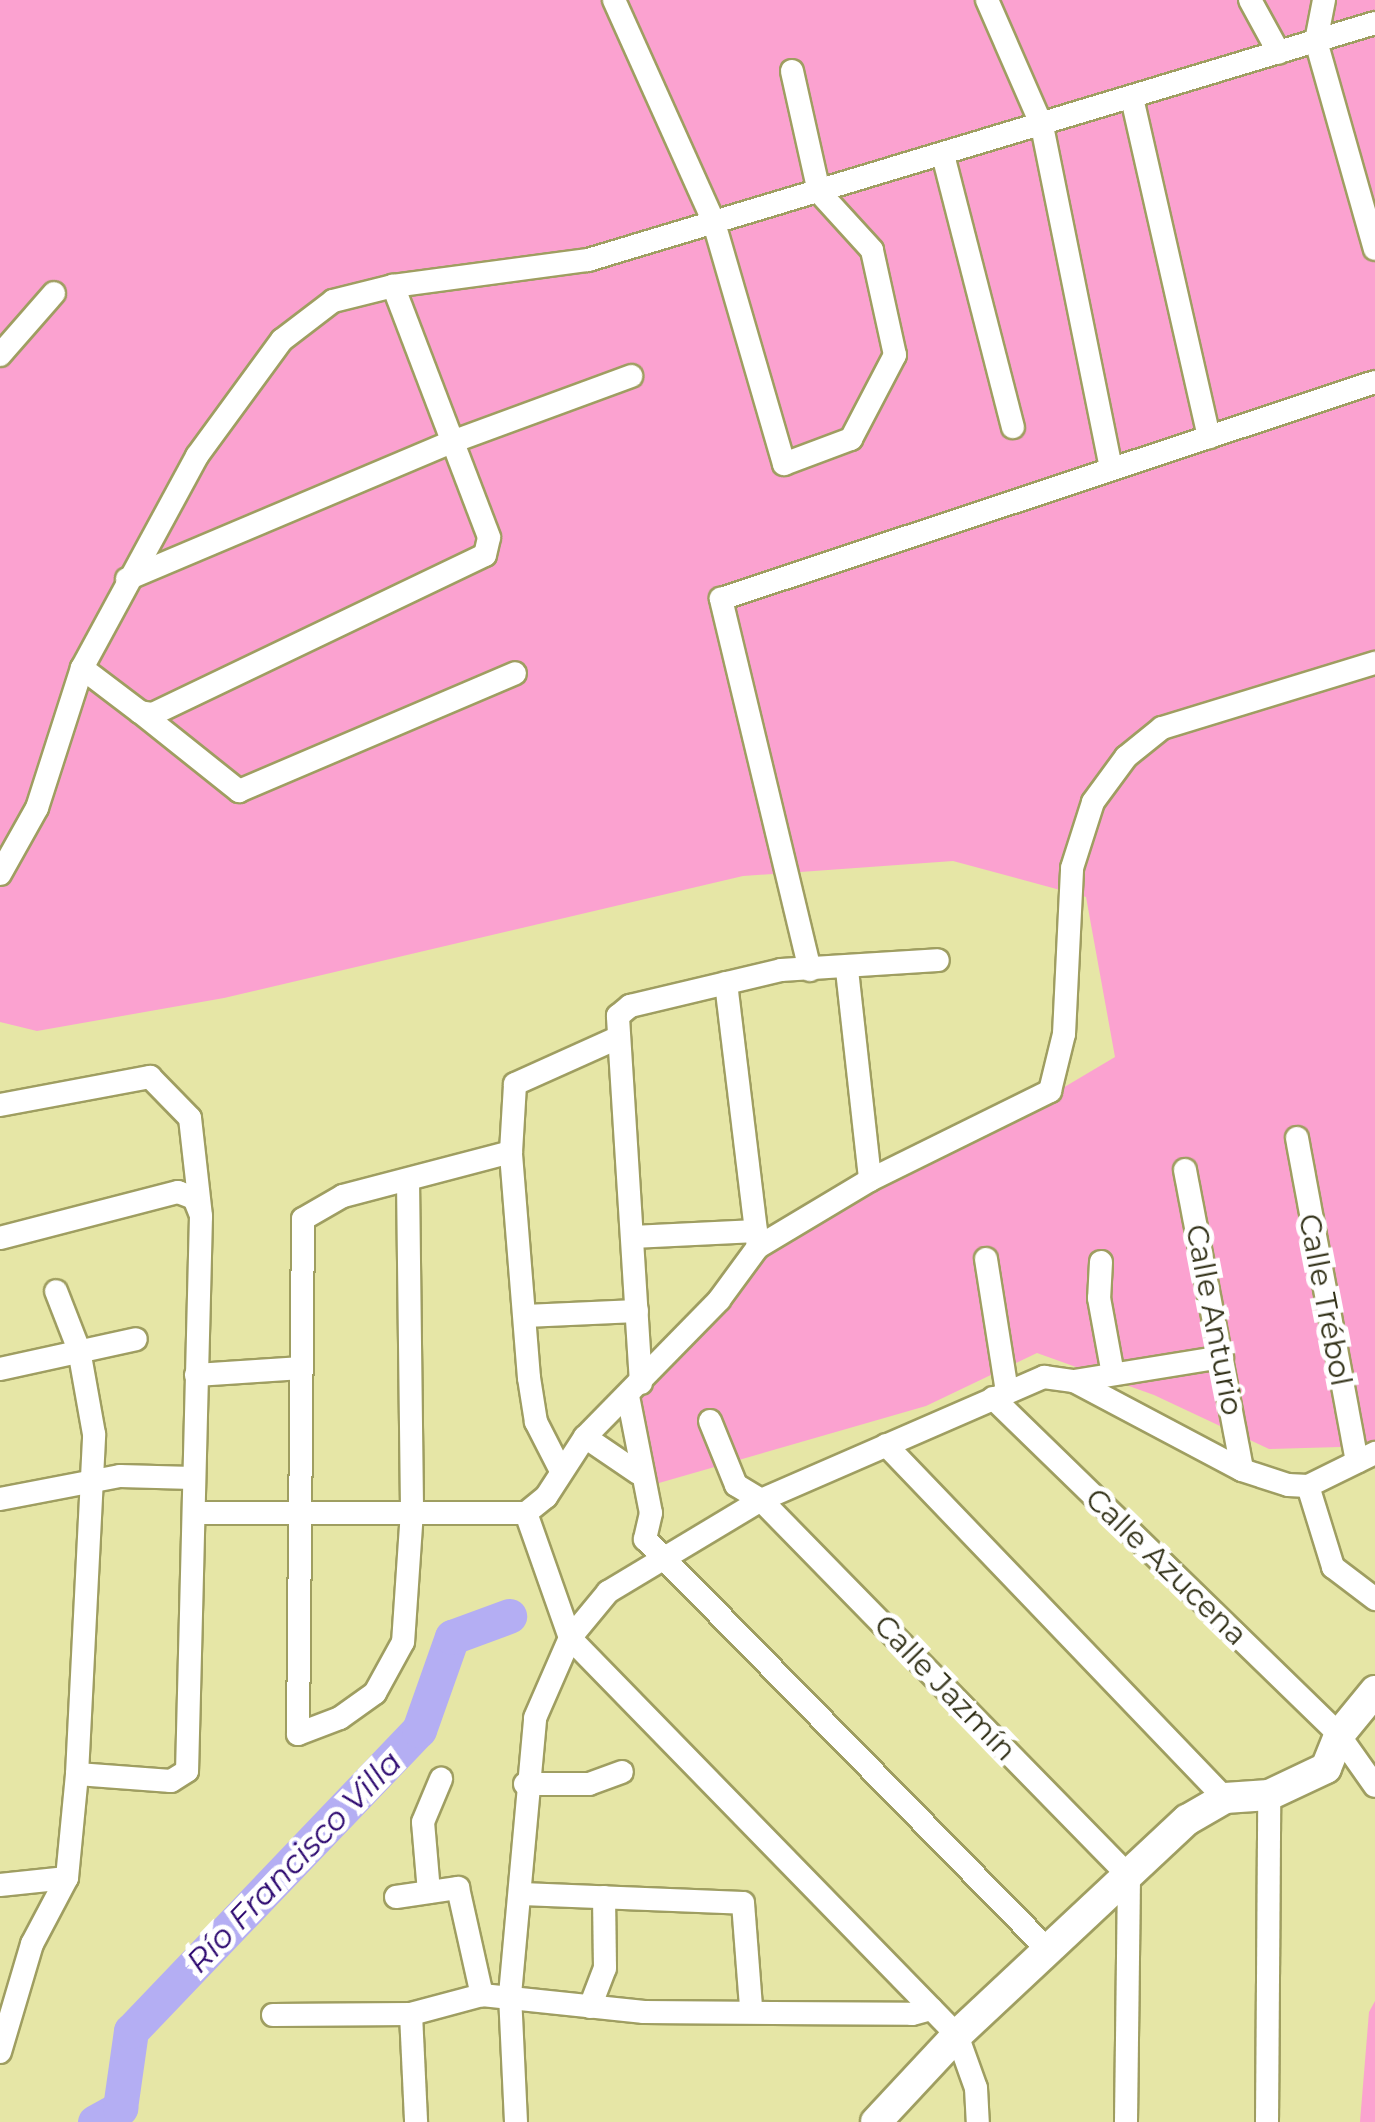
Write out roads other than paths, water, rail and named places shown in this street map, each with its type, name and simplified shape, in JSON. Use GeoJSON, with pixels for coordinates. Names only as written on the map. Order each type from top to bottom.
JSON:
{"type":"FeatureCollection","features":[{"type":"Feature","properties":{"kind":"street"},"geometry":{"type":"LineString","coordinates":[[614,0],[714,223],[784,464],[852,440],[895,355],[872,250],[819,192],[792,71]]}},
{"type":"Feature","properties":{"kind":"street"},"geometry":{"type":"LineString","coordinates":[[987,0],[1042,126],[1111,469]]}},
{"type":"Feature","properties":{"kind":"street"},"geometry":{"type":"LineString","coordinates":[[1250,0],[1279,53]]}},
{"type":"Feature","properties":{"kind":"street"},"geometry":{"type":"LineString","coordinates":[[1324,0],[1316,41],[1375,249]]}},
{"type":"Feature","properties":{"kind":"street"},"geometry":{"type":"LineString","coordinates":[[0,874],[38,808],[82,668],[196,456],[282,340],[333,301],[393,286],[588,260],[1375,23]]}},
{"type":"Feature","properties":{"kind":"street"},"geometry":{"type":"LineString","coordinates":[[1132,98],[1209,437]]}},
{"type":"Feature","properties":{"kind":"street"},"geometry":{"type":"LineString","coordinates":[[943,155],[1013,427]]}},
{"type":"Feature","properties":{"kind":"street"},"geometry":{"type":"LineString","coordinates":[[140,712],[153,714],[485,554],[489,537],[393,286]]}},
{"type":"Feature","properties":{"kind":"street"},"geometry":{"type":"LineString","coordinates":[[0,355],[54,294]]}},
{"type":"Feature","properties":{"kind":"street"},"geometry":{"type":"LineString","coordinates":[[127,579],[452,442],[631,376]]}},
{"type":"Feature","properties":{"kind":"street"},"geometry":{"type":"LineString","coordinates":[[810,970],[721,598],[1375,382]]}},
{"type":"Feature","properties":{"kind":"street"},"geometry":{"type":"LineString","coordinates":[[633,1237],[757,1239],[1050,1091],[1064,1034],[1072,868],[1093,802],[1126,757],[1162,728],[1375,664]]}},
{"type":"Feature","properties":{"kind":"street"},"geometry":{"type":"LineString","coordinates":[[82,668],[238,791],[516,672]]}},
{"type":"Feature","properties":{"kind":"street"},"geometry":{"type":"LineString","coordinates":[[938,960],[810,970],[726,983],[630,1006],[618,1016],[615,1039],[626,1076],[638,1311],[638,1473],[650,1512],[644,1539],[1049,1952]]}},
{"type":"Feature","properties":{"kind":"street"},"geometry":{"type":"LineString","coordinates":[[847,970],[870,1180]]}},
{"type":"Feature","properties":{"kind":"street"},"geometry":{"type":"LineString","coordinates":[[194,1513],[526,1513],[546,1498],[559,1468],[585,1437],[719,1300],[757,1239],[726,983]]}},
{"type":"Feature","properties":{"kind":"street"},"geometry":{"type":"LineString","coordinates":[[559,1468],[536,1422],[511,1152],[516,1084],[615,1039]]}},
{"type":"Feature","properties":{"kind":"street"},"geometry":{"type":"LineString","coordinates":[[0,1105],[150,1077],[190,1118],[201,1216],[187,1772],[171,1780],[77,1774]]}},
{"type":"Feature","properties":{"kind":"street","name":"Calle Trébol"},"geometry":{"type":"LineString","coordinates":[[1298,1138],[1366,1457]]}},
{"type":"Feature","properties":{"kind":"street"},"geometry":{"type":"LineString","coordinates":[[408,1180],[412,1511],[403,1642],[375,1693],[340,1718],[298,1734],[303,1219],[343,1196],[511,1152]]}},
{"type":"Feature","properties":{"kind":"street","name":"Calle Anturio"},"geometry":{"type":"LineString","coordinates":[[1185,1170],[1242,1470]]}},
{"type":"Feature","properties":{"kind":"street"},"geometry":{"type":"LineString","coordinates":[[0,1238],[178,1192],[194,1198],[201,1216]]}},
{"type":"Feature","properties":{"kind":"street"},"geometry":{"type":"LineString","coordinates":[[986,1259],[1000,1395]]}},
{"type":"Feature","properties":{"kind":"street"},"geometry":{"type":"LineString","coordinates":[[1101,1262],[1099,1298],[1113,1374]]}},
{"type":"Feature","properties":{"kind":"street"},"geometry":{"type":"LineString","coordinates":[[0,2052],[32,1944],[67,1878],[77,1774],[94,1434],[79,1350],[56,1291]]}},
{"type":"Feature","properties":{"kind":"street"},"geometry":{"type":"LineString","coordinates":[[525,1316],[638,1311]]}},
{"type":"Feature","properties":{"kind":"street"},"geometry":{"type":"LineString","coordinates":[[0,1369],[136,1338]]}},
{"type":"Feature","properties":{"kind":"street"},"geometry":{"type":"LineString","coordinates":[[516,2122],[510,1995],[522,1894],[525,1784],[535,1718],[570,1638],[608,1592],[659,1557],[761,1500],[1044,1377],[1074,1381],[1222,1357]]}},
{"type":"Feature","properties":{"kind":"street"},"geometry":{"type":"LineString","coordinates":[[196,1375],[302,1368]]}},
{"type":"Feature","properties":{"kind":"street"},"geometry":{"type":"LineString","coordinates":[[1074,1381],[1242,1470],[1308,1486],[1366,1457]]}},
{"type":"Feature","properties":{"kind":"street","name":"Calle Azucena"},"geometry":{"type":"LineString","coordinates":[[1000,1395],[1339,1736],[1375,1786]]}},
{"type":"Feature","properties":{"kind":"street","name":"Calle Jazmín"},"geometry":{"type":"LineString","coordinates":[[710,1421],[736,1485],[761,1500],[1128,1876]]}},
{"type":"Feature","properties":{"kind":"street"},"geometry":{"type":"LineString","coordinates":[[585,1437],[638,1473]]}},
{"type":"Feature","properties":{"kind":"street"},"geometry":{"type":"LineString","coordinates":[[886,1445],[1225,1798]]}},
{"type":"Feature","properties":{"kind":"street"},"geometry":{"type":"LineString","coordinates":[[0,1499],[93,1480],[193,1478]]}},
{"type":"Feature","properties":{"kind":"street"},"geometry":{"type":"LineString","coordinates":[[1308,1486],[1333,1567],[1375,1599]]}},
{"type":"Feature","properties":{"kind":"street"},"geometry":{"type":"LineString","coordinates":[[526,1513],[570,1638],[957,2035],[976,2088],[978,2122]]}},
{"type":"Feature","properties":{"kind":"street"},"geometry":{"type":"LineString","coordinates":[[876,2122],[957,2035],[1187,1820],[1225,1798],[1269,1794],[1326,1768],[1339,1736],[1375,1691]]}},
{"type":"Feature","properties":{"kind":"street"},"geometry":{"type":"LineString","coordinates":[[525,1784],[589,1784],[622,1772]]}},
{"type":"Feature","properties":{"kind":"street"},"geometry":{"type":"LineString","coordinates":[[429,1892],[423,1822],[441,1779]]}},
{"type":"Feature","properties":{"kind":"street"},"geometry":{"type":"LineString","coordinates":[[1268,2122],[1269,1794]]}},
{"type":"Feature","properties":{"kind":"street"},"geometry":{"type":"LineString","coordinates":[[1126,2122],[1128,1876]]}},
{"type":"Feature","properties":{"kind":"street"},"geometry":{"type":"LineString","coordinates":[[0,1885],[67,1878]]}},
{"type":"Feature","properties":{"kind":"street"},"geometry":{"type":"LineString","coordinates":[[396,1898],[458,1888],[482,1995]]}},
{"type":"Feature","properties":{"kind":"street"},"geometry":{"type":"LineString","coordinates":[[522,1894],[743,1903],[751,2008]]}},
{"type":"Feature","properties":{"kind":"street"},"geometry":{"type":"LineString","coordinates":[[590,2007],[605,1968],[604,1897]]}},
{"type":"Feature","properties":{"kind":"street"},"geometry":{"type":"LineString","coordinates":[[274,2016],[411,2014],[482,1995],[510,1995],[590,2007],[885,2014],[932,2009]]}},
{"type":"Feature","properties":{"kind":"street"},"geometry":{"type":"LineString","coordinates":[[411,2014],[416,2122]]}},
{"type":"Feature","properties":{"kind":"waterway","name":"Río Francisco Villa"},"geometry":{"type":"LineString","coordinates":[[95,2122],[120,2108],[131,2031],[419,1730],[452,1637],[509,1616]]}}]}
